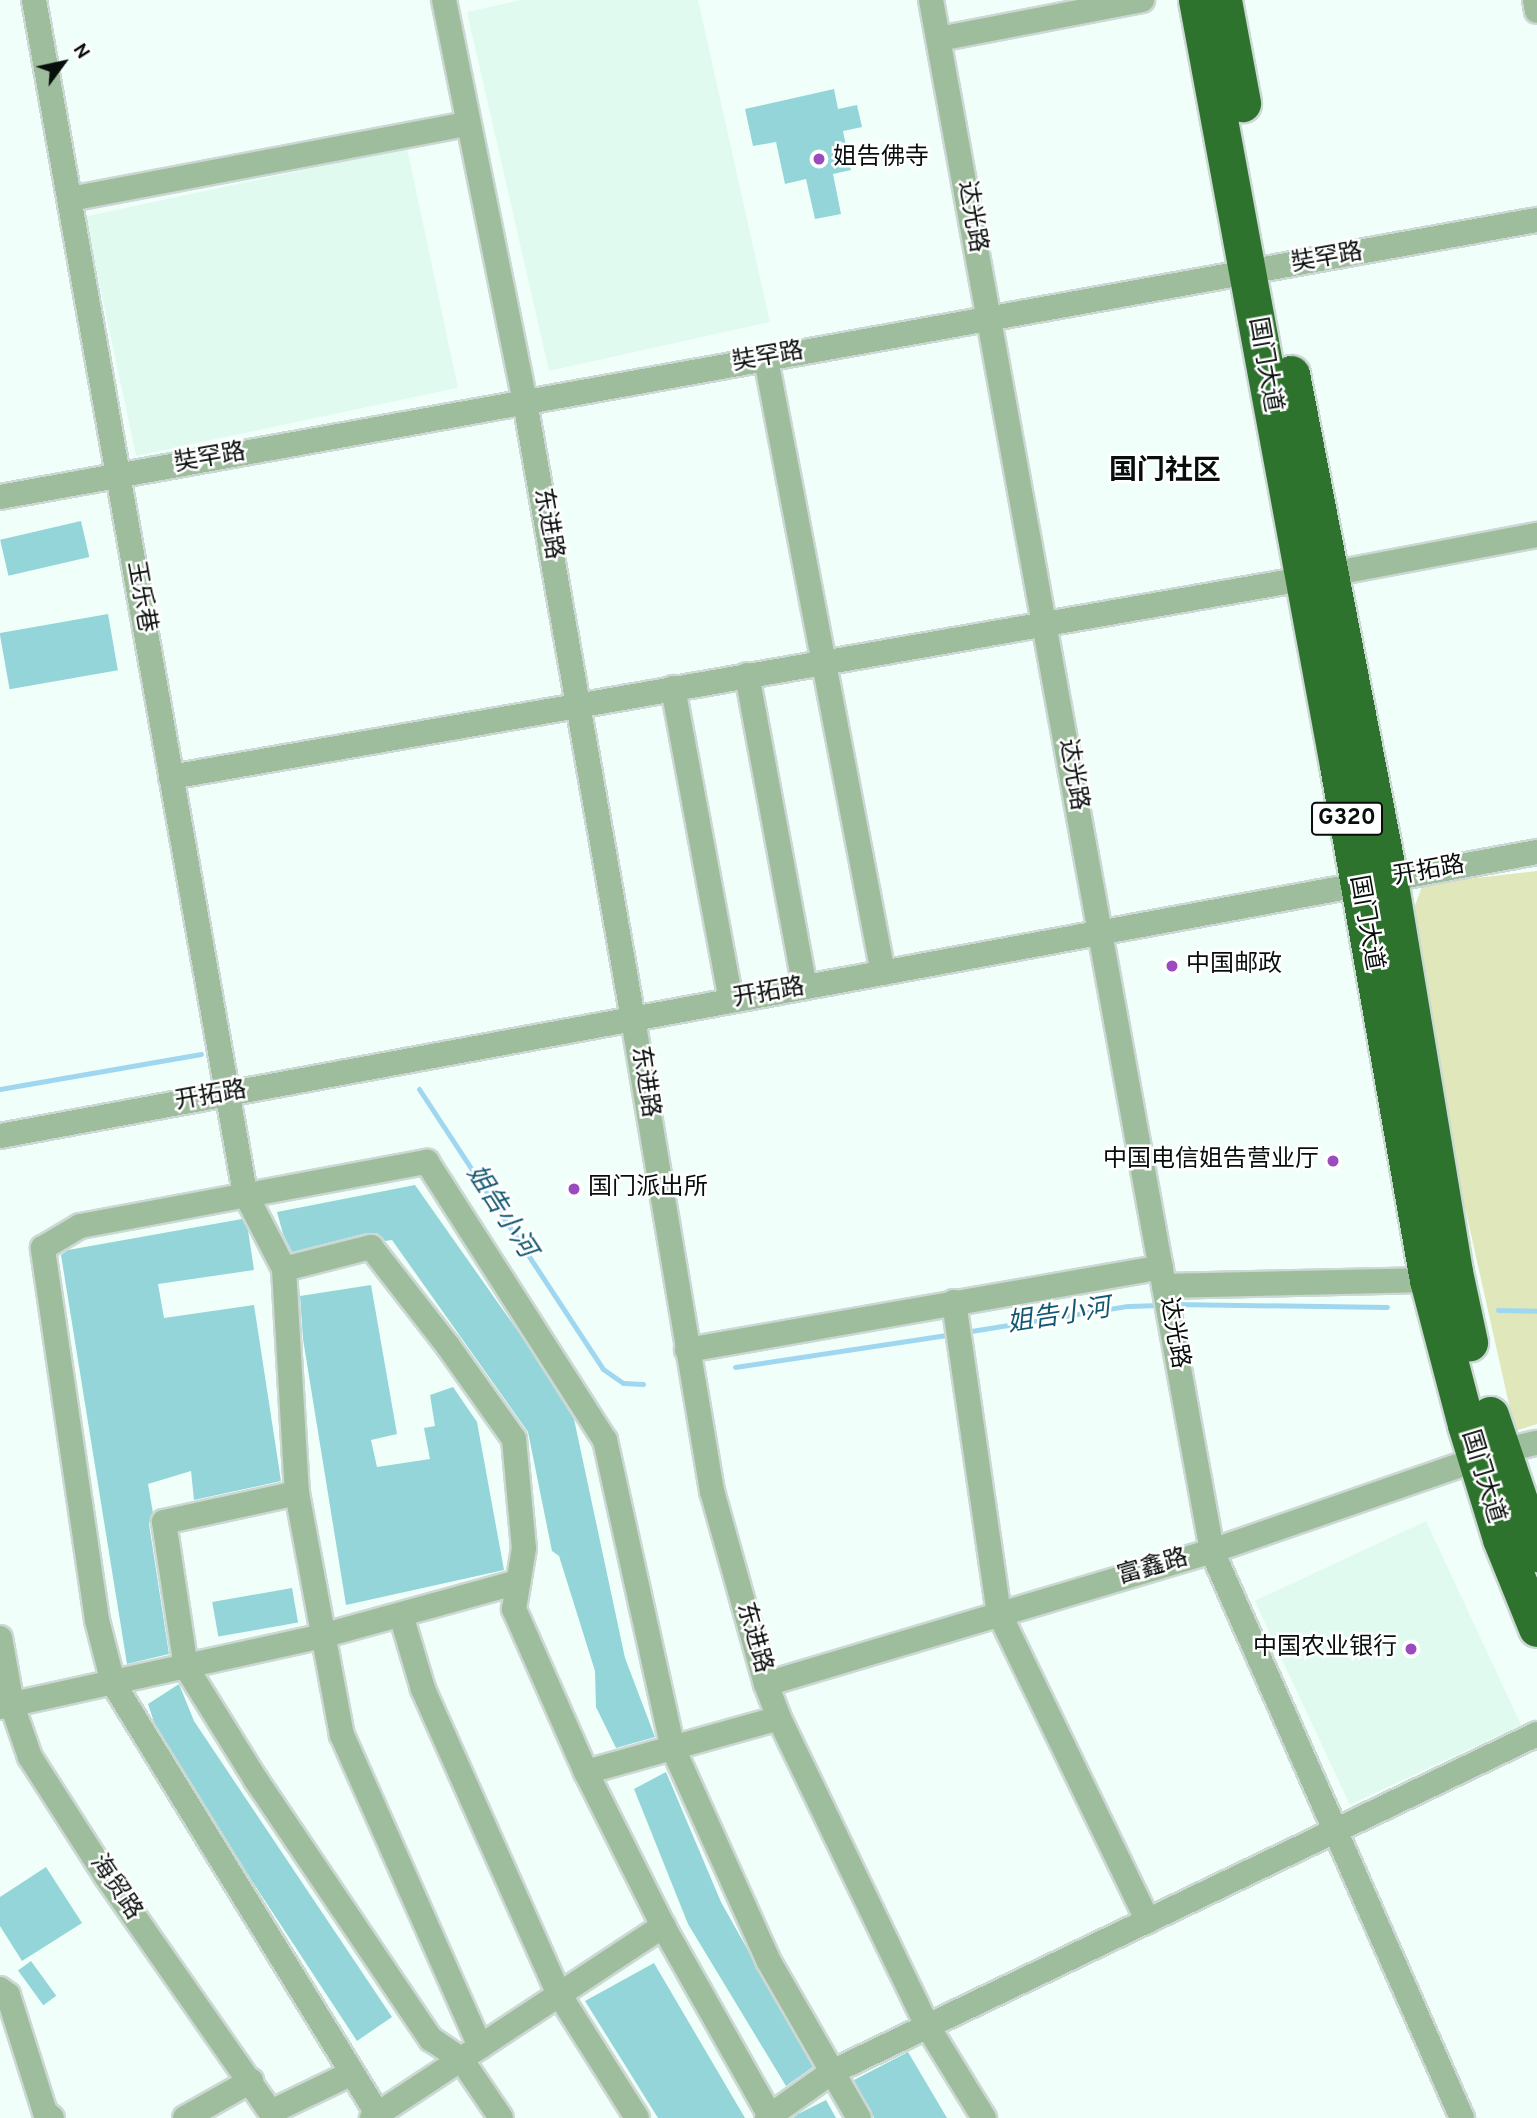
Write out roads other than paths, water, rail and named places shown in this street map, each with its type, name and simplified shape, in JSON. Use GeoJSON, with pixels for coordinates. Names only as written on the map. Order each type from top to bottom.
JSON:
{"type":"FeatureCollection","features":[{"type":"Feature","properties":{"kind":"highway","name":"国门大道"},"geometry":{"type":"LineString","coordinates":[[1197,0],[1259,271],[1374,882],[1489,1456],[1501,1539],[1537,1628]]}},
{"type":"Feature","properties":{"kind":"highway","name":"国门大道"},"geometry":{"type":"LineString","coordinates":[[1223,0],[1259,271]]}},
{"type":"Feature","properties":{"kind":"highway","name":"国门大道"},"geometry":{"type":"LineString","coordinates":[[1374,882],[1428,1280],[1489,1456],[1537,1553]]}},
{"type":"Feature","properties":{"kind":"street","name":"玉乐巷"},"geometry":{"type":"LineString","coordinates":[[34,0],[245,1193],[284,1269]]}},
{"type":"Feature","properties":{"kind":"street","name":"东进路"},"geometry":{"type":"LineString","coordinates":[[444,0],[525,402],[712,1491],[766,1684],[779,1718],[928,2027],[984,2118]]}},
{"type":"Feature","properties":{"kind":"street","name":"达光路"},"geometry":{"type":"LineString","coordinates":[[931,0],[1212,1551],[1462,2118]]}},
{"type":"Feature","properties":{"kind":"street"},"geometry":{"type":"LineString","coordinates":[[939,39],[1142,0]]}},
{"type":"Feature","properties":{"kind":"street"},"geometry":{"type":"LineString","coordinates":[[1535,0],[1537,11]]}},
{"type":"Feature","properties":{"kind":"street"},"geometry":{"type":"LineString","coordinates":[[69,199],[468,124]]}},
{"type":"Feature","properties":{"kind":"street","name":"奘罕路"},"geometry":{"type":"LineString","coordinates":[[0,497],[1537,220]]}},
{"type":"Feature","properties":{"kind":"street"},"geometry":{"type":"LineString","coordinates":[[766,359],[883,973]]}},
{"type":"Feature","properties":{"kind":"street"},"geometry":{"type":"LineString","coordinates":[[172,777],[1537,536]]}},
{"type":"Feature","properties":{"kind":"street"},"geometry":{"type":"LineString","coordinates":[[747,675],[805,987]]}},
{"type":"Feature","properties":{"kind":"street"},"geometry":{"type":"LineString","coordinates":[[673,688],[731,1001]]}},
{"type":"Feature","properties":{"kind":"street","name":"开拓路"},"geometry":{"type":"LineString","coordinates":[[0,1136],[1537,852]]}},
{"type":"Feature","properties":{"kind":"street"},"geometry":{"type":"LineString","coordinates":[[663,1926],[377,2117],[113,1684],[96,1620],[43,1248],[80,1226],[245,1193],[427,1162],[606,1440],[672,1746],[768,1960],[859,2118]]}},
{"type":"Feature","properties":{"kind":"street"},"geometry":{"type":"LineString","coordinates":[[500,2118],[342,1735],[297,1493],[284,1269],[371,1247],[448,1346],[514,1439],[524,1549],[514,1609],[586,1772],[663,1926],[769,2118],[832,2072],[1537,1734]]}},
{"type":"Feature","properties":{"kind":"street"},"geometry":{"type":"LineString","coordinates":[[687,1350],[957,1323],[1165,1290],[1428,1280]]}},
{"type":"Feature","properties":{"kind":"street"},"geometry":{"type":"LineString","coordinates":[[957,1323],[999,1613],[1148,1921]]}},
{"type":"Feature","properties":{"kind":"street","name":"富鑫路"},"geometry":{"type":"LineString","coordinates":[[766,1684],[1212,1551],[1489,1456],[1537,1443]]}},
{"type":"Feature","properties":{"kind":"street"},"geometry":{"type":"LineString","coordinates":[[297,1493],[164,1522],[186,1667],[256,1780],[431,2039],[471,2053]]}},
{"type":"Feature","properties":{"kind":"street"},"geometry":{"type":"LineString","coordinates":[[6,1706],[322,1636],[519,1582]]}},
{"type":"Feature","properties":{"kind":"street"},"geometry":{"type":"LineString","coordinates":[[401,1615],[423,1689],[559,1994],[637,2118]]}},
{"type":"Feature","properties":{"kind":"street","name":"海贸路"},"geometry":{"type":"LineString","coordinates":[[0,1638],[6,1706],[30,1757],[92,1855],[274,2115]]}},
{"type":"Feature","properties":{"kind":"street"},"geometry":{"type":"LineString","coordinates":[[586,1772],[779,1718]]}},
{"type":"Feature","properties":{"kind":"street"},"geometry":{"type":"LineString","coordinates":[[0,1989],[8,1994],[46,2112],[52,2118]]}},
{"type":"Feature","properties":{"kind":"street"},"geometry":{"type":"LineString","coordinates":[[274,2115],[352,2073]]}},
{"type":"Feature","properties":{"kind":"street"},"geometry":{"type":"LineString","coordinates":[[185,2118],[251,2081]]}},
{"type":"Feature","properties":{"kind":"waterway","name":"姐告小河"},"geometry":{"type":"LineString","coordinates":[[0,1089],[201,1054]]}},
{"type":"Feature","properties":{"kind":"waterway","name":"姐告小河"},"geometry":{"type":"LineString","coordinates":[[419,1089],[603,1369],[623,1383],[643,1384]]}},
{"type":"Feature","properties":{"kind":"waterway","name":"姐告小河"},"geometry":{"type":"LineString","coordinates":[[1173,1304],[1387,1307]]}},
{"type":"Feature","properties":{"kind":"waterway","name":"姐告小河"},"geometry":{"type":"LineString","coordinates":[[965,1332],[1128,1306],[1160,1305]]}},
{"type":"Feature","properties":{"kind":"waterway","name":"姐告小河"},"geometry":{"type":"LineString","coordinates":[[1498,1310],[1537,1311]]}},
{"type":"Feature","properties":{"kind":"waterway","name":"姐告小河"},"geometry":{"type":"LineString","coordinates":[[735,1367],[952,1334]]}},
{"type":"Feature","properties":{"kind":"place","name":"姐告佛寺"},"geometry":{"type":"Point","coordinates":[819,159]}},
{"type":"Feature","properties":{"kind":"place","name":"中国邮政"},"geometry":{"type":"Point","coordinates":[1172,966]}},
{"type":"Feature","properties":{"kind":"place","name":"中国电信姐告营业厅"},"geometry":{"type":"Point","coordinates":[1333,1161]}},
{"type":"Feature","properties":{"kind":"place","name":"国门派出所"},"geometry":{"type":"Point","coordinates":[574,1189]}},
{"type":"Feature","properties":{"kind":"place","name":"中国农业银行"},"geometry":{"type":"Point","coordinates":[1411,1649]}},
{"type":"Feature","properties":{"kind":"district","name":"国门社区"},"geometry":{"type":"Point","coordinates":[1165,472]}}]}
